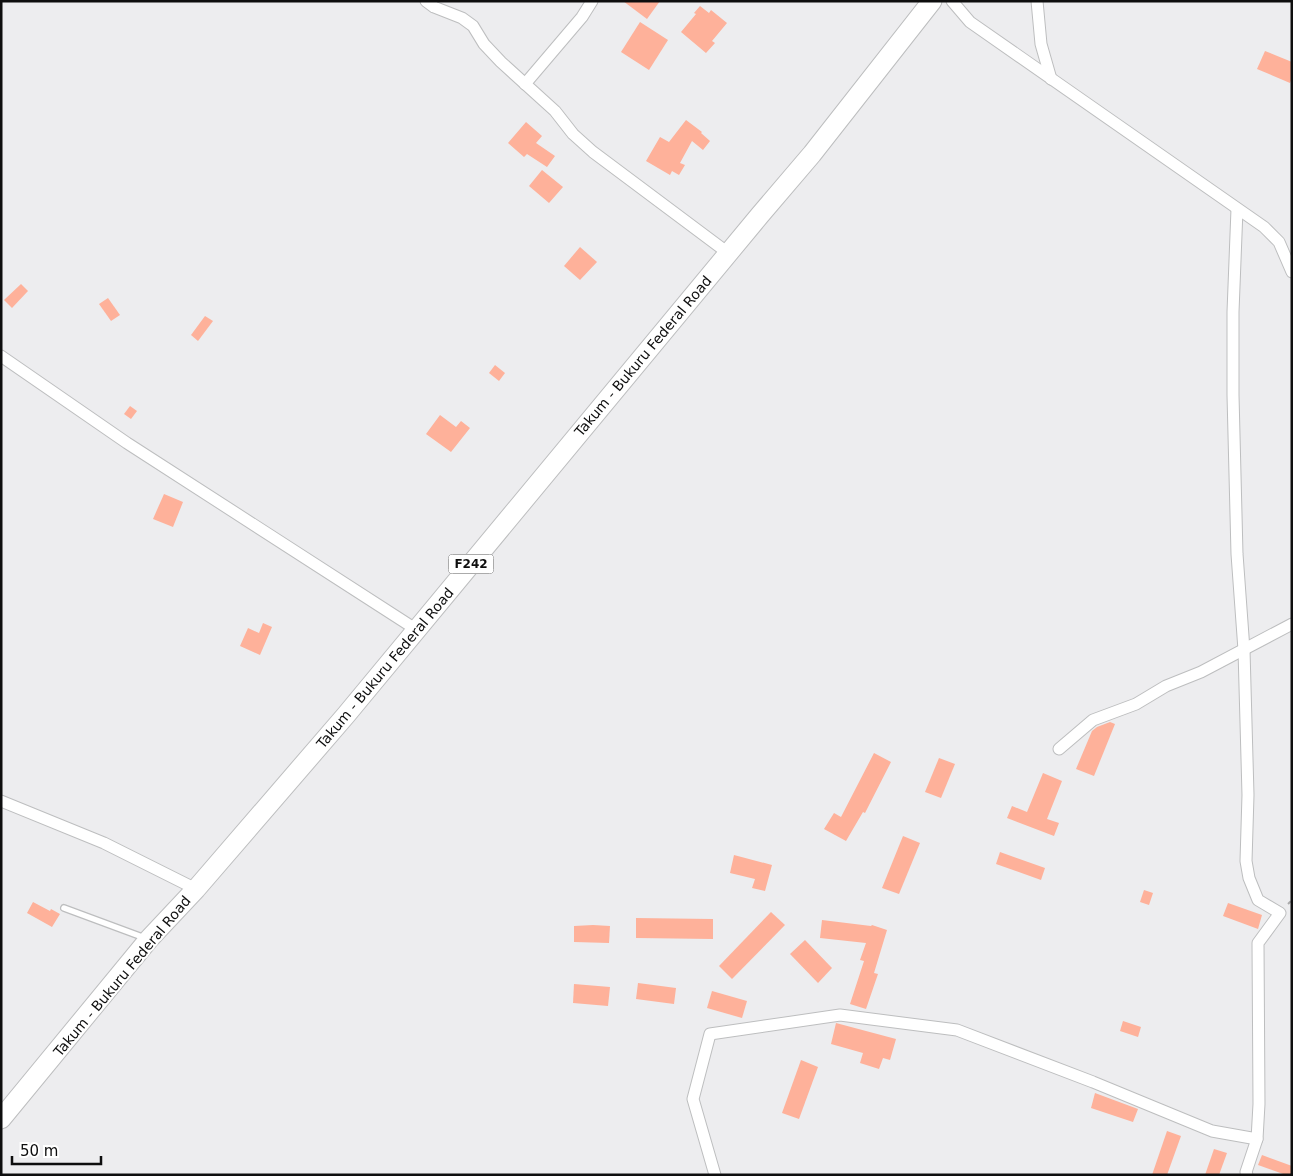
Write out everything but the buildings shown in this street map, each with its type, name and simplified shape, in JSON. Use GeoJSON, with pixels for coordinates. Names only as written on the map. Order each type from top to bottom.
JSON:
{"type":"FeatureCollection","features":[{"type":"Feature","properties":{"kind":"main road","name":"Takum - Bukuru Federal Road"},"geometry":{"type":"LineString","coordinates":[[1,1119],[149,939],[196,889],[417,630],[812,154],[932,1]]}},
{"type":"Feature","properties":{"kind":"street"},"geometry":{"type":"LineString","coordinates":[[426,1],[434,7],[462,18],[473,26],[484,44],[501,62],[555,111],[573,134],[593,152],[728,253]]}},
{"type":"Feature","properties":{"kind":"street"},"geometry":{"type":"LineString","coordinates":[[525,84],[582,17],[592,1]]}},
{"type":"Feature","properties":{"kind":"street"},"geometry":{"type":"LineString","coordinates":[[952,1],[970,22],[1264,228],[1279,242],[1292,272]]}},
{"type":"Feature","properties":{"kind":"street"},"geometry":{"type":"LineString","coordinates":[[1037,1],[1041,44],[1051,79]]}},
{"type":"Feature","properties":{"kind":"street"},"geometry":{"type":"LineString","coordinates":[[1237,209],[1233,312],[1233,395],[1237,554],[1244,650],[1248,796],[1246,861],[1249,878],[1258,900],[1280,913],[1258,943],[1259,1104],[1257,1139],[1246,1175]]}},
{"type":"Feature","properties":{"kind":"street"},"geometry":{"type":"LineString","coordinates":[[1,356],[127,443],[417,630]]}},
{"type":"Feature","properties":{"kind":"street"},"geometry":{"type":"LineString","coordinates":[[1060,749],[1093,720],[1136,704],[1166,686],[1201,672],[1292,624]]}},
{"type":"Feature","properties":{"kind":"street"},"geometry":{"type":"LineString","coordinates":[[1,801],[104,843],[196,889]]}},
{"type":"Feature","properties":{"kind":"street"},"geometry":{"type":"LineString","coordinates":[[715,1175],[693,1099],[710,1034],[840,1015],[957,1030],[1093,1082],[1212,1131],[1257,1139]]}},
{"type":"Feature","properties":{"kind":"lane"},"geometry":{"type":"LineString","coordinates":[[64,908],[149,939]]}}]}
